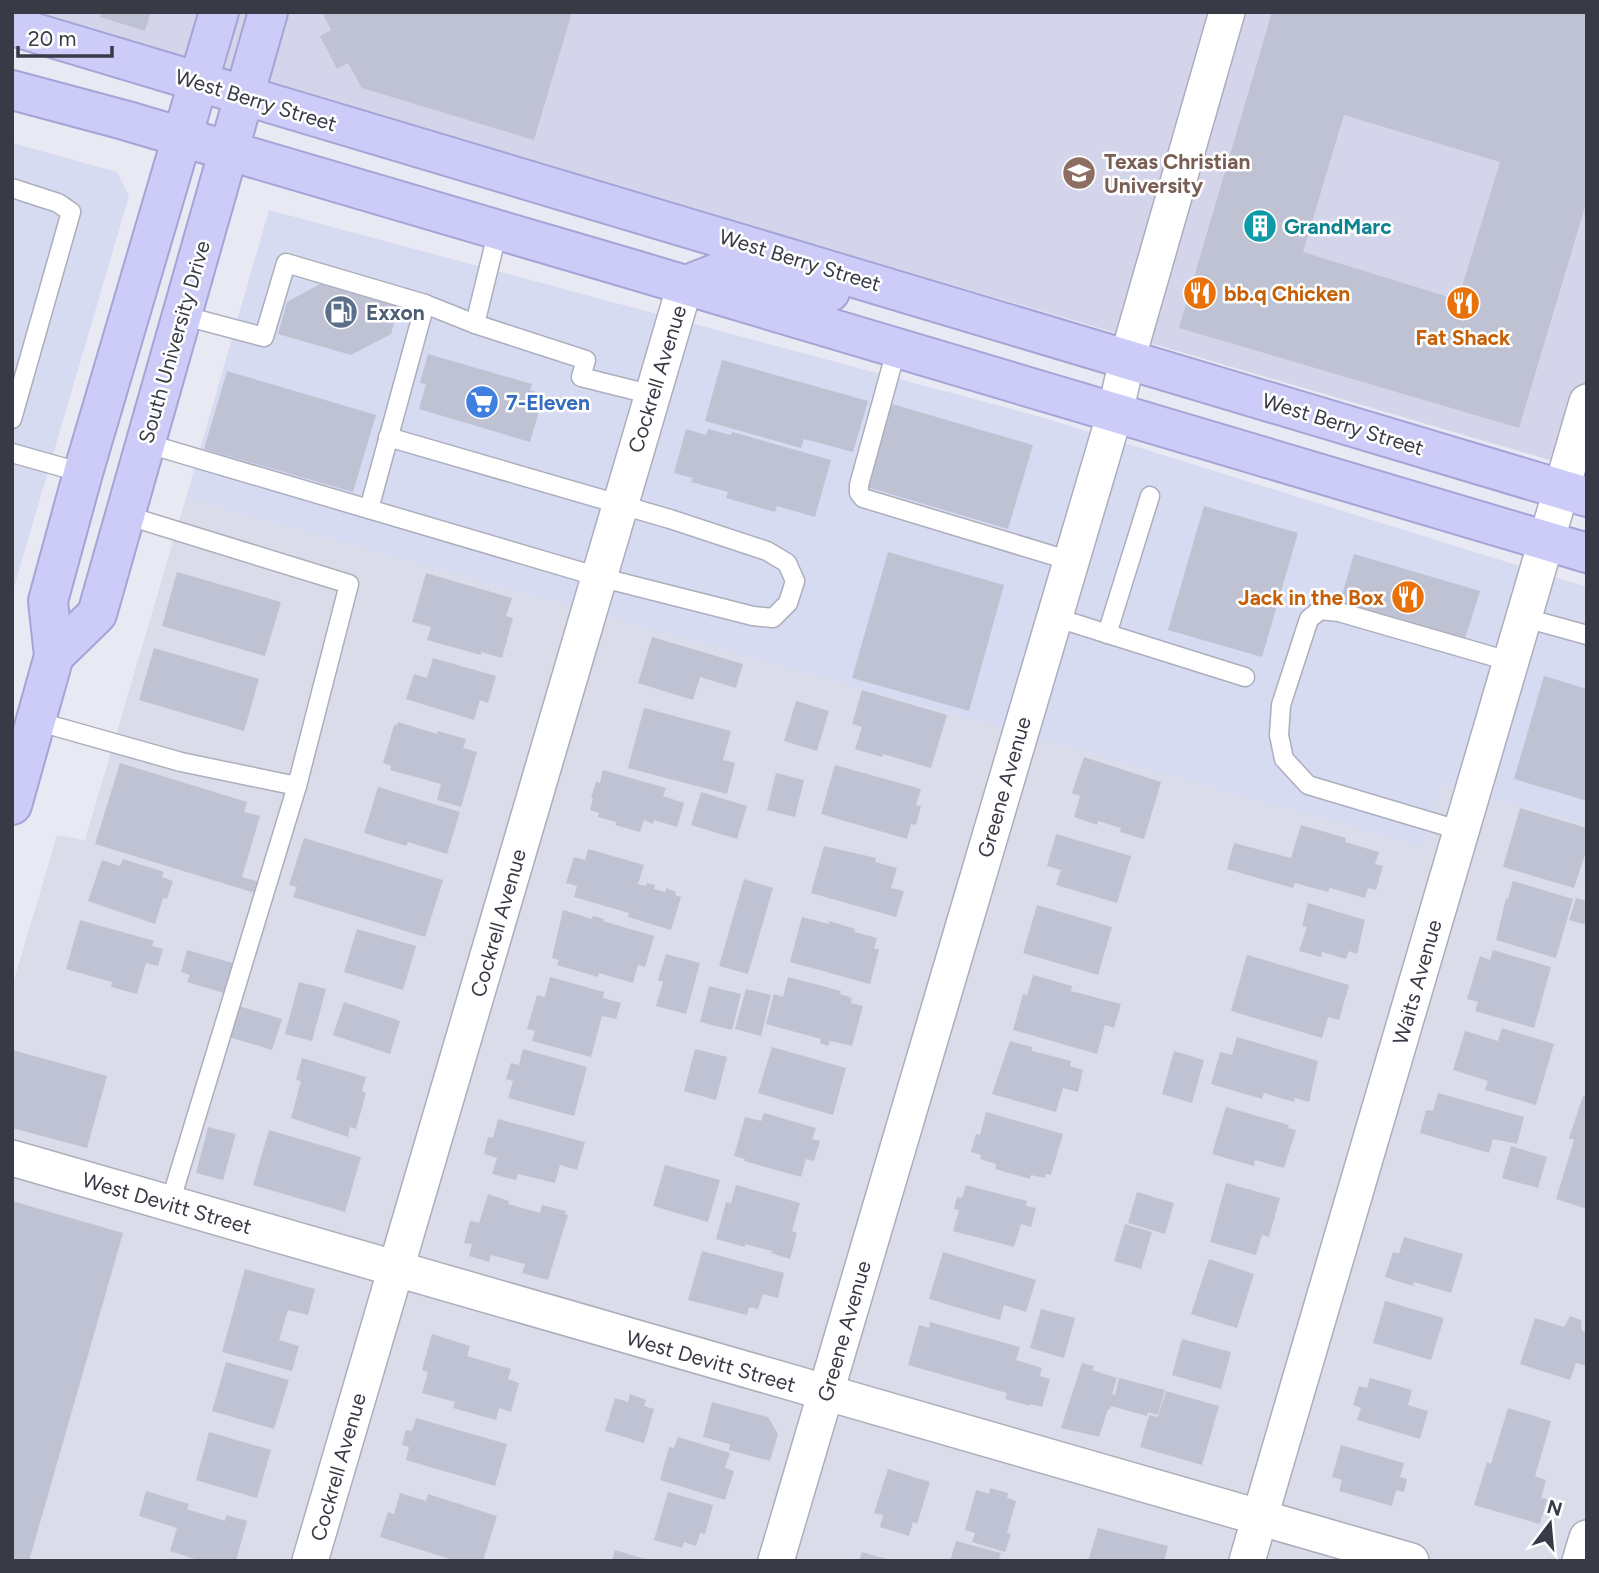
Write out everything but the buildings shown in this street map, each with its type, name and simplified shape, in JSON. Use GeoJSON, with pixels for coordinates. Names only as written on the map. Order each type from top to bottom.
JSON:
{"type":"FeatureCollection","features":[{"type":"Feature","properties":{"kind":"main road"},"geometry":{"type":"LineString","coordinates":[[12,805],[18,765],[36,721],[54,656],[48,601],[219,12]]}},
{"type":"Feature","properties":{"kind":"main road","name":"South University Drive"},"geometry":{"type":"LineString","coordinates":[[54,656],[97,614],[268,12]]}},
{"type":"Feature","properties":{"kind":"main road","name":"West Berry Street"},"geometry":{"type":"LineString","coordinates":[[15,21],[243,96],[1574,493]]}},
{"type":"Feature","properties":{"kind":"main road"},"geometry":{"type":"LineString","coordinates":[[12,90],[897,347],[1587,553]]}},
{"type":"Feature","properties":{"kind":"main road"},"geometry":{"type":"LineString","coordinates":[[685,285],[717,273],[746,275],[828,292],[869,281]]}},
{"type":"Feature","properties":{"kind":"street","name":"Greene Avenue"},"geometry":{"type":"LineString","coordinates":[[776,1561],[1115,413],[1127,360],[1227,12]]}},
{"type":"Feature","properties":{"kind":"street","name":"Cockrell Avenue"},"geometry":{"type":"LineString","coordinates":[[310,1561],[685,285]]}},
{"type":"Feature","properties":{"kind":"street","name":"Waits Avenue"},"geometry":{"type":"LineString","coordinates":[[1247,1561],[1548,541],[1574,493],[1587,402]]}},
{"type":"Feature","properties":{"kind":"street","name":"West Devitt Street"},"geometry":{"type":"LineString","coordinates":[[12,1158],[1411,1561]]}},
{"type":"Feature","properties":{"kind":"street"},"geometry":{"type":"LineString","coordinates":[[1580,1561],[1587,1538]]}},
{"type":"Feature","properties":{"kind":"lane"},"geometry":{"type":"LineString","coordinates":[[12,188],[58,203],[71,212],[12,419]]}},
{"type":"Feature","properties":{"kind":"lane"},"geometry":{"type":"LineString","coordinates":[[475,324],[498,230]]}},
{"type":"Feature","properties":{"kind":"lane"},"geometry":{"type":"LineString","coordinates":[[181,315],[264,337],[286,263],[425,304],[475,324],[586,360],[581,377],[653,395]]}},
{"type":"Feature","properties":{"kind":"lane"},"geometry":{"type":"LineString","coordinates":[[369,509],[425,304]]}},
{"type":"Feature","properties":{"kind":"lane"},"geometry":{"type":"LineString","coordinates":[[897,347],[859,485],[859,493],[863,498],[1070,561]]}},
{"type":"Feature","properties":{"kind":"lane"},"geometry":{"type":"LineString","coordinates":[[145,443],[599,577],[753,616],[773,618],[788,603],[795,580],[787,563],[767,551],[388,437]]}},
{"type":"Feature","properties":{"kind":"lane"},"geometry":{"type":"LineString","coordinates":[[12,453],[83,473]]}},
{"type":"Feature","properties":{"kind":"lane"},"geometry":{"type":"LineString","coordinates":[[1107,634],[1150,496]]}},
{"type":"Feature","properties":{"kind":"lane"},"geometry":{"type":"LineString","coordinates":[[125,515],[349,584],[297,786],[170,1203]]}},
{"type":"Feature","properties":{"kind":"lane"},"geometry":{"type":"LineString","coordinates":[[1462,831],[1308,785],[1284,759],[1279,735],[1281,705],[1309,619],[1320,610],[1339,612],[1512,662]]}},
{"type":"Feature","properties":{"kind":"lane"},"geometry":{"type":"LineString","coordinates":[[1054,617],[1245,677]]}},
{"type":"Feature","properties":{"kind":"lane"},"geometry":{"type":"LineString","coordinates":[[1525,618],[1587,635]]}},
{"type":"Feature","properties":{"kind":"lane"},"geometry":{"type":"LineString","coordinates":[[36,721],[181,762],[297,786]]}},
{"type":"Feature","properties":{"kind":"shaded area","name":"Texas Christian University"},"geometry":{"type":"Polygon","coordinates":[[[25,12],[1587,12],[1587,471],[1116,333],[25,12]]]}},
{"type":"Feature","properties":{"kind":"shaded area"},"geometry":{"type":"Polygon","coordinates":[[[12,143],[117,172],[129,196],[12,594],[12,143]]]}},
{"type":"Feature","properties":{"kind":"shaded area"},"geometry":{"type":"Polygon","coordinates":[[[269,210],[1041,417],[1587,587],[1587,825],[1442,784],[1423,847],[186,498],[269,210]]]}},
{"type":"Feature","properties":{"kind":"shaded area"},"geometry":{"type":"Polygon","coordinates":[[[186,498],[1423,847],[1442,784],[1587,825],[1587,1561],[12,1561],[12,987],[57,835],[85,840],[186,498]]]}},
{"type":"Feature","properties":{"kind":"place","name":"Texas Christian University"},"geometry":{"type":"Point","coordinates":[1079,173]}},
{"type":"Feature","properties":{"kind":"place","name":"GrandMarc"},"geometry":{"type":"Point","coordinates":[1260,226]}},
{"type":"Feature","properties":{"kind":"place","name":"bb.q Chicken"},"geometry":{"type":"Point","coordinates":[1200,293]}},
{"type":"Feature","properties":{"kind":"place","name":"Fat Shack"},"geometry":{"type":"Point","coordinates":[1463,303]}},
{"type":"Feature","properties":{"kind":"place","name":"Exxon"},"geometry":{"type":"Point","coordinates":[341,312]}},
{"type":"Feature","properties":{"kind":"place","name":"7-Eleven"},"geometry":{"type":"Point","coordinates":[482,402]}},
{"type":"Feature","properties":{"kind":"place","name":"Jack in the Box"},"geometry":{"type":"Point","coordinates":[1408,597]}}]}
